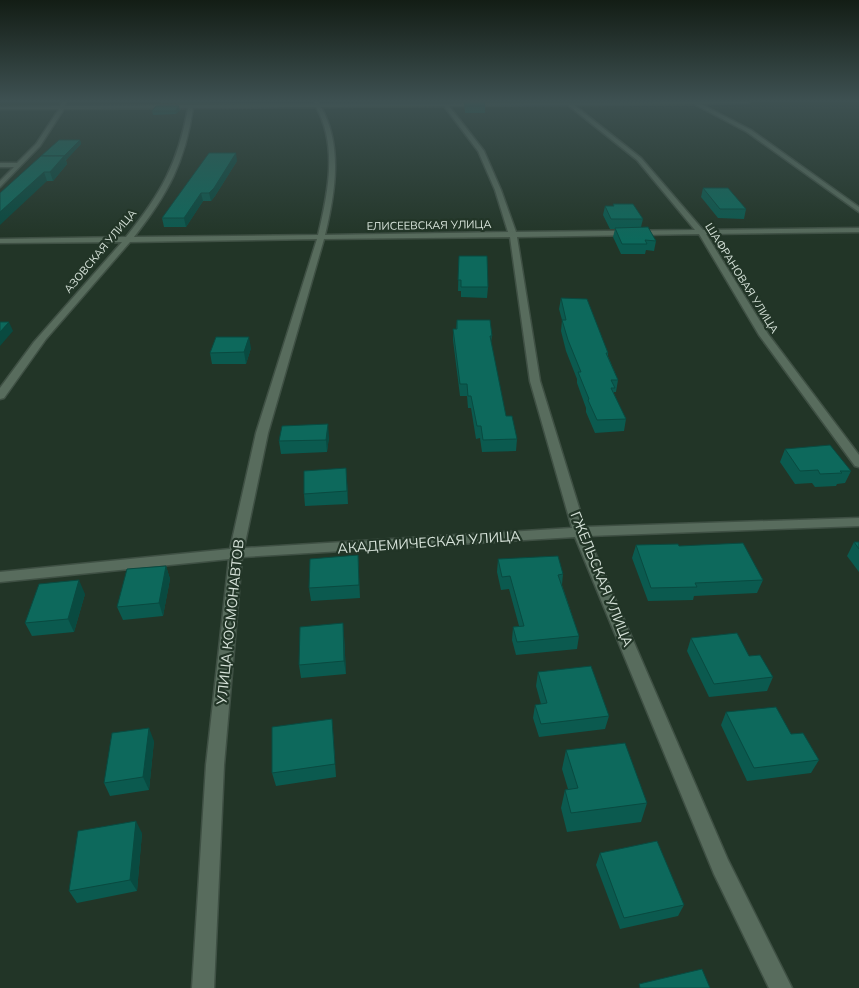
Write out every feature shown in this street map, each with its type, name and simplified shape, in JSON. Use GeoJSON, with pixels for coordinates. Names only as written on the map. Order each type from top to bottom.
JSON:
{"type":"FeatureCollection","features":[{"type":"Feature","properties":{"kind":"street"},"geometry":{"type":"LineString","coordinates":[[0,184],[35,148]]}},
{"type":"Feature","properties":{"kind":"street","name":"АЗОВСКАЯ УЛИЦА"},"geometry":{"type":"LineString","coordinates":[[0,396],[42,338],[126,240],[156,201],[178,160],[182,148]]}},
{"type":"Feature","properties":{"kind":"street","name":"УЛИЦА КОСМОНАВТОВ"},"geometry":{"type":"LineString","coordinates":[[203,988],[215,764],[236,553],[262,433],[321,237],[332,179],[331,148]]}},
{"type":"Feature","properties":{"kind":"street","name":"ГЖЕЛЬСКАЯ УЛИЦА"},"geometry":{"type":"LineString","coordinates":[[479,148],[498,190],[513,235],[535,381],[580,532],[721,867],[781,988]]}},
{"type":"Feature","properties":{"kind":"street","name":"ШАФРАНОВАЯ УЛИЦА"},"geometry":{"type":"LineString","coordinates":[[627,148],[640,159],[701,232],[764,335],[859,463]]}},
{"type":"Feature","properties":{"kind":"street"},"geometry":{"type":"LineString","coordinates":[[773,148],[859,210]]}},
{"type":"Feature","properties":{"kind":"street"},"geometry":{"type":"LineString","coordinates":[[0,165],[20,165]]}},
{"type":"Feature","properties":{"kind":"street","name":"ЕЛИСЕЕВСКАЯ УЛИЦА"},"geometry":{"type":"LineString","coordinates":[[0,241],[859,230]]}},
{"type":"Feature","properties":{"kind":"street","name":"АКАДЕМИЧЕСКАЯ УЛИЦА"},"geometry":{"type":"LineString","coordinates":[[0,577],[236,553],[580,532],[859,522]]}},
{"type":"Feature","properties":{"kind":"building"},"geometry":{"type":"Polygon","coordinates":[[[50,148],[72,148],[64,156],[41,156],[50,148]]]}},
{"type":"Feature","properties":{"kind":"building"},"geometry":{"type":"Polygon","coordinates":[[[209,153],[236,153],[214,188],[209,193],[201,193],[184,218],[162,218],[209,153]]]}},
{"type":"Feature","properties":{"kind":"building"},"geometry":{"type":"Polygon","coordinates":[[[41,156],[64,156],[50,172],[44,172],[0,212],[0,193],[41,156]]]}},
{"type":"Feature","properties":{"kind":"building"},"geometry":{"type":"Polygon","coordinates":[[[703,188],[728,188],[746,209],[720,209],[703,188]]]}},
{"type":"Feature","properties":{"kind":"building"},"geometry":{"type":"Polygon","coordinates":[[[613,204],[633,204],[643,219],[611,219],[605,206],[614,206],[613,204]]]}},
{"type":"Feature","properties":{"kind":"building"},"geometry":{"type":"Polygon","coordinates":[[[648,227],[656,241],[645,240],[647,244],[622,244],[615,228],[648,227]]]}},
{"type":"Feature","properties":{"kind":"building"},"geometry":{"type":"Polygon","coordinates":[[[459,256],[487,256],[488,287],[461,287],[461,280],[458,280],[459,256]]]}},
{"type":"Feature","properties":{"kind":"building"},"geometry":{"type":"Polygon","coordinates":[[[561,298],[587,299],[608,353],[606,353],[618,380],[611,380],[615,388],[611,388],[626,419],[597,420],[578,372],[581,372],[562,320],[566,320],[561,298]]]}},
{"type":"Feature","properties":{"kind":"building"},"geometry":{"type":"Polygon","coordinates":[[[457,320],[490,320],[492,336],[490,336],[506,416],[512,416],[517,439],[483,440],[481,426],[477,426],[471,396],[468,396],[467,384],[460,384],[453,329],[457,329],[457,320]]]}},
{"type":"Feature","properties":{"kind":"building"},"geometry":{"type":"Polygon","coordinates":[[[0,322],[9,322],[0,332],[0,322]]]}},
{"type":"Feature","properties":{"kind":"building"},"geometry":{"type":"Polygon","coordinates":[[[216,337],[249,337],[244,352],[210,353],[216,337]]]}},
{"type":"Feature","properties":{"kind":"building"},"geometry":{"type":"Polygon","coordinates":[[[328,424],[326,440],[279,441],[282,426],[328,424]]]}},
{"type":"Feature","properties":{"kind":"building"},"geometry":{"type":"Polygon","coordinates":[[[830,445],[851,471],[820,474],[818,470],[800,471],[785,449],[830,445]]]}},
{"type":"Feature","properties":{"kind":"building"},"geometry":{"type":"Polygon","coordinates":[[[346,468],[347,491],[304,494],[304,471],[346,468]]]}},
{"type":"Feature","properties":{"kind":"building"},"geometry":{"type":"Polygon","coordinates":[[[854,542],[859,542],[859,549],[854,542]]]}},
{"type":"Feature","properties":{"kind":"building"},"geometry":{"type":"Polygon","coordinates":[[[743,543],[763,580],[695,583],[697,587],[651,588],[636,545],[678,544],[679,546],[743,543]]]}},
{"type":"Feature","properties":{"kind":"building"},"geometry":{"type":"Polygon","coordinates":[[[358,555],[359,585],[309,588],[310,559],[358,555]]]}},
{"type":"Feature","properties":{"kind":"building"},"geometry":{"type":"Polygon","coordinates":[[[558,556],[563,574],[558,575],[579,636],[517,642],[513,627],[524,626],[510,576],[502,577],[498,559],[558,556]]]}},
{"type":"Feature","properties":{"kind":"building"},"geometry":{"type":"Polygon","coordinates":[[[166,566],[159,603],[117,607],[127,569],[166,566]]]}},
{"type":"Feature","properties":{"kind":"building"},"geometry":{"type":"Polygon","coordinates":[[[79,580],[68,619],[25,623],[39,584],[79,580]]]}},
{"type":"Feature","properties":{"kind":"building"},"geometry":{"type":"Polygon","coordinates":[[[343,623],[344,661],[299,665],[300,627],[343,623]]]}},
{"type":"Feature","properties":{"kind":"building"},"geometry":{"type":"Polygon","coordinates":[[[737,633],[749,656],[760,655],[773,677],[714,684],[691,638],[737,633]]]}},
{"type":"Feature","properties":{"kind":"building"},"geometry":{"type":"Polygon","coordinates":[[[591,666],[609,716],[541,724],[535,705],[547,703],[538,672],[591,666]]]}},
{"type":"Feature","properties":{"kind":"building"},"geometry":{"type":"Polygon","coordinates":[[[776,707],[791,734],[803,733],[819,760],[754,768],[726,712],[776,707]]]}},
{"type":"Feature","properties":{"kind":"building"},"geometry":{"type":"Polygon","coordinates":[[[332,719],[335,764],[272,773],[272,727],[332,719]]]}},
{"type":"Feature","properties":{"kind":"building"},"geometry":{"type":"Polygon","coordinates":[[[149,728],[143,777],[104,783],[112,733],[149,728]]]}},
{"type":"Feature","properties":{"kind":"building"},"geometry":{"type":"Polygon","coordinates":[[[625,743],[647,803],[571,813],[565,790],[578,788],[566,750],[625,743]]]}},
{"type":"Feature","properties":{"kind":"building"},"geometry":{"type":"Polygon","coordinates":[[[136,821],[130,880],[69,891],[78,831],[136,821]]]}},
{"type":"Feature","properties":{"kind":"building"},"geometry":{"type":"Polygon","coordinates":[[[657,841],[684,905],[624,918],[600,853],[657,841]]]}},
{"type":"Feature","properties":{"kind":"building"},"geometry":{"type":"Polygon","coordinates":[[[702,969],[710,988],[640,988],[639,984],[702,969]]]}}]}
